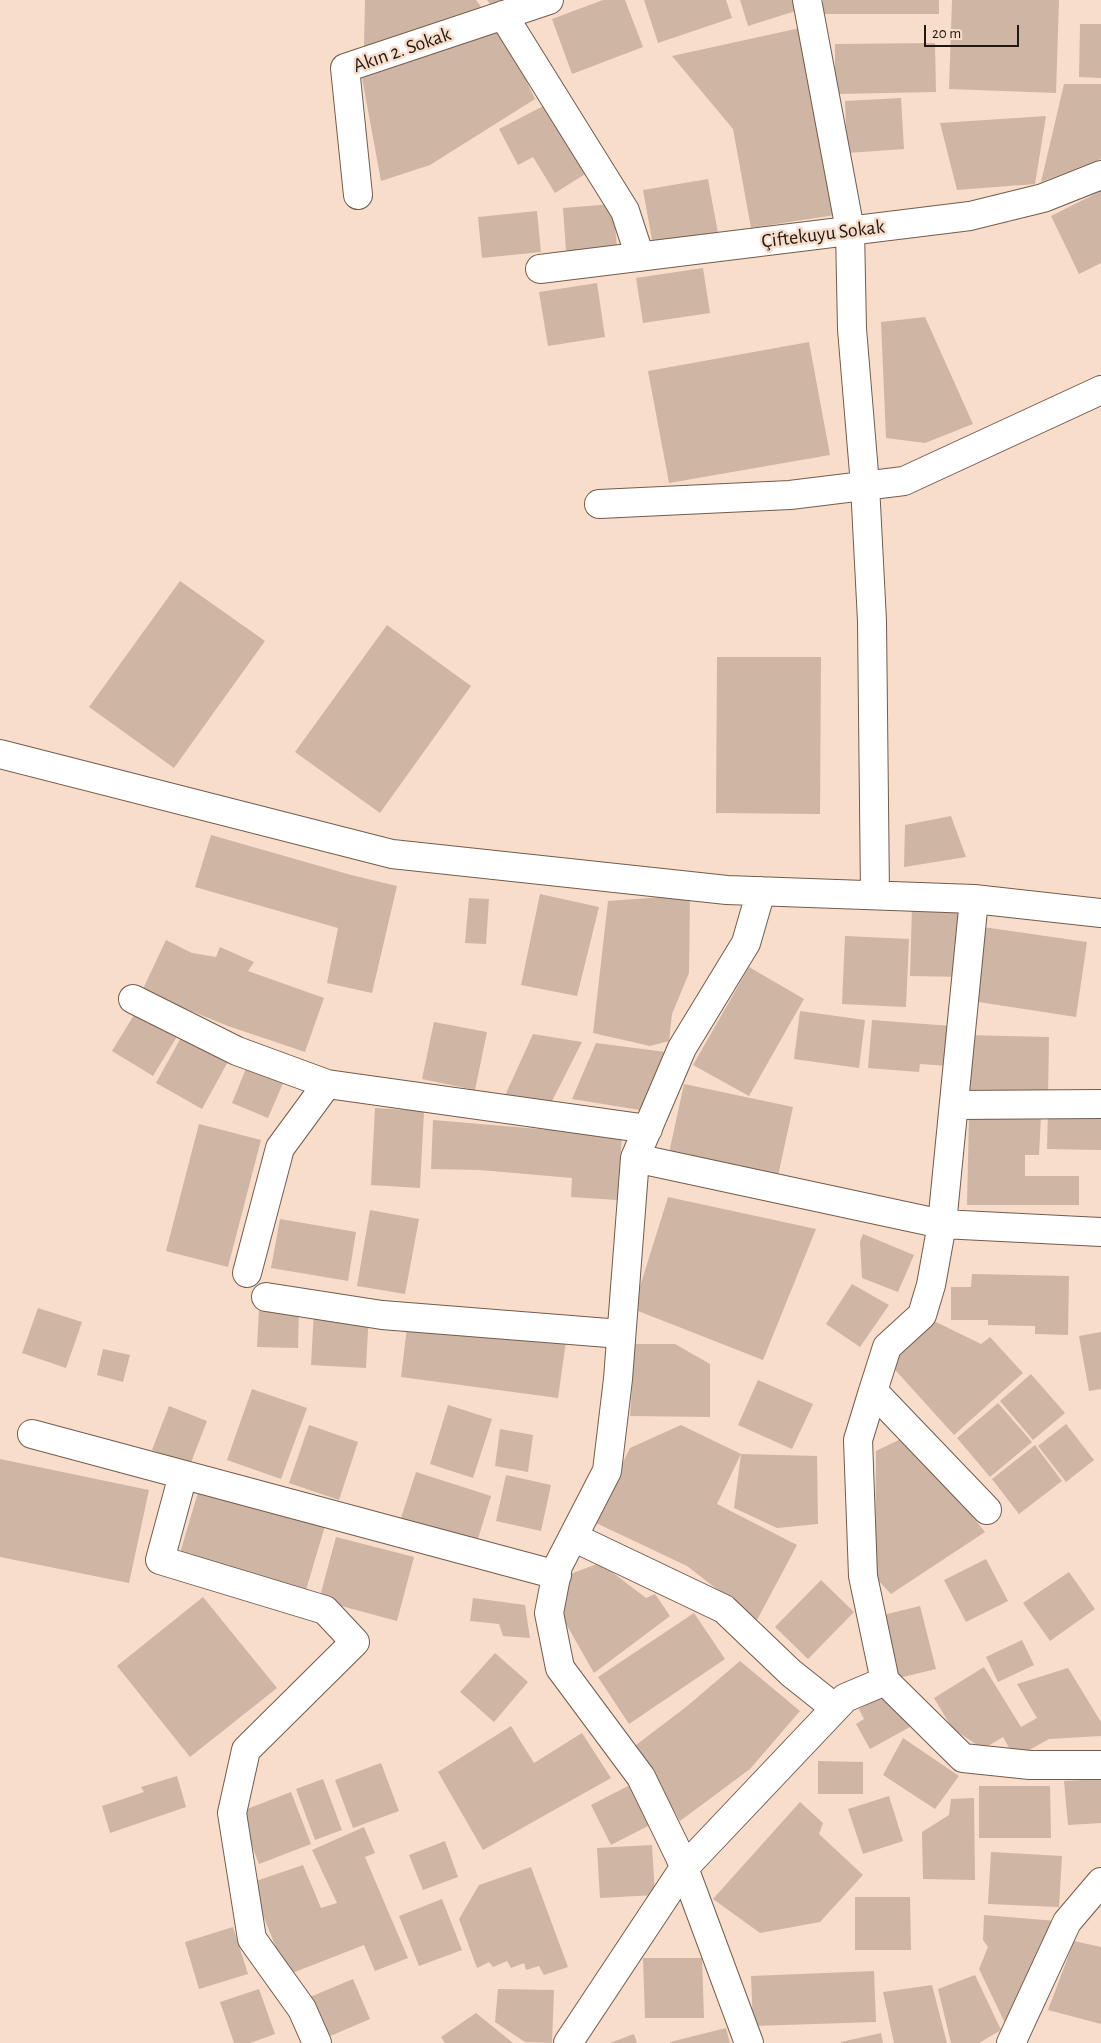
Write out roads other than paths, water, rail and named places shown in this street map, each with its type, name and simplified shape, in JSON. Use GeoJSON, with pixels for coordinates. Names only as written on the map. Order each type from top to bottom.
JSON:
{"type":"FeatureCollection","features":[{"type":"Feature","properties":{"kind":"street","name":"Akın 2. Sokak"},"geometry":{"type":"LineString","coordinates":[[358,195],[345,68],[549,0]]}},
{"type":"Feature","properties":{"kind":"street"},"geometry":{"type":"LineString","coordinates":[[807,0],[850,230],[852,329],[865,486],[872,621],[875,895]]}},
{"type":"Feature","properties":{"kind":"street"},"geometry":{"type":"LineString","coordinates":[[503,15],[624,211],[640,257]]}},
{"type":"Feature","properties":{"kind":"street","name":"Çiftekuyu Sokak"},"geometry":{"type":"LineString","coordinates":[[540,269],[970,216],[1043,198],[1101,175]]}},
{"type":"Feature","properties":{"kind":"street"},"geometry":{"type":"LineString","coordinates":[[599,504],[790,495],[904,481],[1101,390]]}},
{"type":"Feature","properties":{"kind":"street"},"geometry":{"type":"LineString","coordinates":[[0,754],[392,854],[727,890],[974,899],[1101,913]]}},
{"type":"Feature","properties":{"kind":"street"},"geometry":{"type":"LineString","coordinates":[[749,2043],[684,1868],[641,1777],[560,1668],[549,1613],[558,1566],[607,1471],[621,1334],[635,1158],[682,1048],[746,943],[761,891]]}},
{"type":"Feature","properties":{"kind":"street"},"geometry":{"type":"LineString","coordinates":[[974,899],[942,1224],[931,1285],[922,1316],[887,1347],[858,1440],[863,1576],[885,1680],[963,1758],[1030,1765],[1101,1765]]}},
{"type":"Feature","properties":{"kind":"street"},"geometry":{"type":"LineString","coordinates":[[133,999],[237,1051],[327,1084],[648,1129]]}},
{"type":"Feature","properties":{"kind":"street"},"geometry":{"type":"LineString","coordinates":[[247,1273],[280,1148],[327,1084]]}},
{"type":"Feature","properties":{"kind":"street"},"geometry":{"type":"LineString","coordinates":[[954,1105],[1101,1104]]}},
{"type":"Feature","properties":{"kind":"street"},"geometry":{"type":"LineString","coordinates":[[635,1158],[942,1224],[1101,1232]]}},
{"type":"Feature","properties":{"kind":"street"},"geometry":{"type":"LineString","coordinates":[[266,1296],[382,1316],[621,1334]]}},
{"type":"Feature","properties":{"kind":"street"},"geometry":{"type":"LineString","coordinates":[[873,1391],[987,1510]]}},
{"type":"Feature","properties":{"kind":"street"},"geometry":{"type":"LineString","coordinates":[[32,1434],[556,1575]]}},
{"type":"Feature","properties":{"kind":"street"},"geometry":{"type":"LineString","coordinates":[[183,1475],[160,1560],[325,1610],[355,1642],[246,1750],[232,1813],[252,1939],[302,2009],[317,2043]]}},
{"type":"Feature","properties":{"kind":"street"},"geometry":{"type":"LineString","coordinates":[[573,1537],[724,1609],[791,1673],[835,1708]]}},
{"type":"Feature","properties":{"kind":"street"},"geometry":{"type":"LineString","coordinates":[[568,2043],[684,1868],[845,1698],[885,1680]]}},
{"type":"Feature","properties":{"kind":"street"},"geometry":{"type":"LineString","coordinates":[[1012,2043],[1067,1922],[1101,1882]]}}]}
